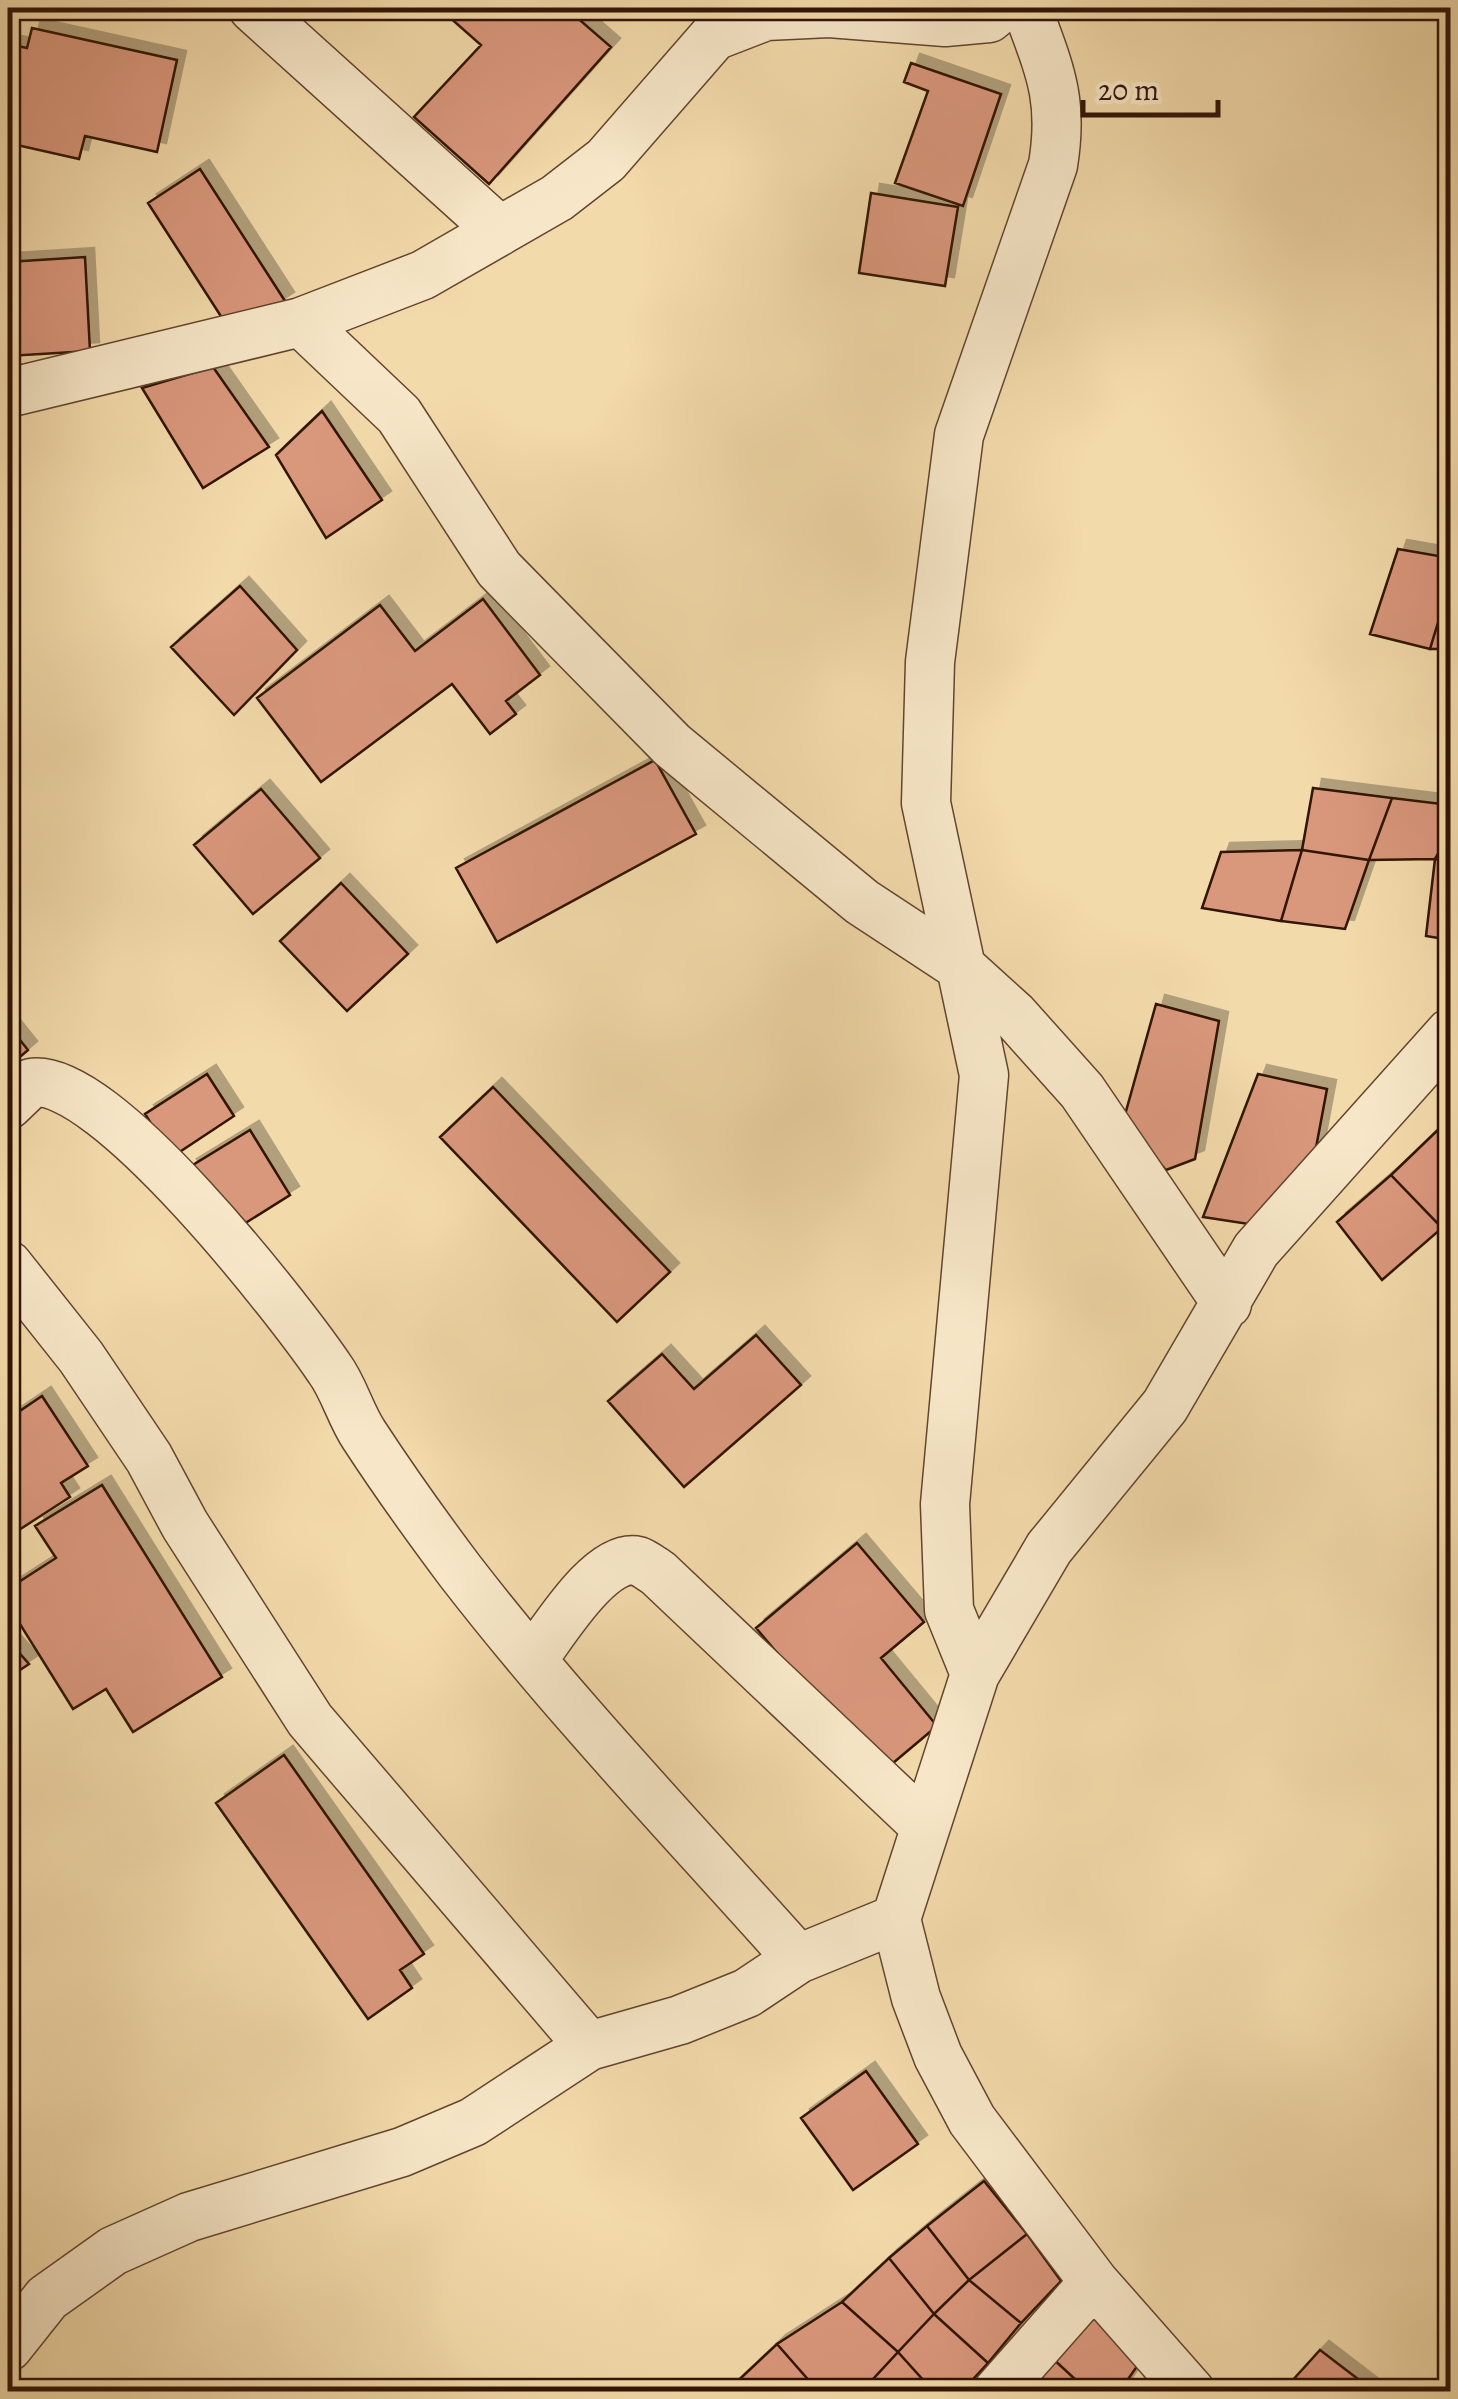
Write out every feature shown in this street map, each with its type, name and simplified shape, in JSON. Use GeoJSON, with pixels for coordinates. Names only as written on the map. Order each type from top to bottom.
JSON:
{"type":"FeatureCollection","features":[{"type":"Feature","properties":{"kind":"street"},"geometry":{"type":"LineString","coordinates":[[253,8],[500,231]]}},
{"type":"Feature","properties":{"kind":"street"},"geometry":{"type":"LineString","coordinates":[[8,393],[302,322],[423,274],[557,198],[606,160],[714,36],[766,16],[829,12],[946,22],[989,18],[1001,8]]}},
{"type":"Feature","properties":{"kind":"street"},"geometry":{"type":"LineString","coordinates":[[974,1674],[949,1610],[944,1504],[984,1075],[926,803],[930,662],[959,435],[1054,165],[1059,131],[1058,94],[1027,8]]}},
{"type":"Feature","properties":{"kind":"street"},"geometry":{"type":"LineString","coordinates":[[302,322],[399,414],[499,569],[672,745],[862,902],[961,967],[1014,1015],[1082,1091],[1227,1304]]}},
{"type":"Feature","properties":{"kind":"street"},"geometry":{"type":"LineString","coordinates":[[1190,2392],[1094,2282],[972,2120],[933,2042],[896,1918],[974,1674],[1049,1548],[1165,1406],[1256,1250],[1450,1034]]}},
{"type":"Feature","properties":{"kind":"street"},"geometry":{"type":"LineString","coordinates":[[8,1105],[31,1083],[59,1084],[103,1111],[194,1202],[302,1330],[333,1373],[373,1448],[460,1570],[533,1659],[798,1959]]}},
{"type":"Feature","properties":{"kind":"street"},"geometry":{"type":"LineString","coordinates":[[8,1265],[81,1357],[150,1458],[185,1525],[310,1720],[589,2046]]}},
{"type":"Feature","properties":{"kind":"street"},"geometry":{"type":"LineString","coordinates":[[533,1659],[597,1576],[617,1562],[638,1561],[658,1573],[924,1826]]}},
{"type":"Feature","properties":{"kind":"street"},"geometry":{"type":"LineString","coordinates":[[8,2347],[47,2298],[114,2251],[189,2217],[402,2152],[473,2122],[589,2046],[680,2020],[747,1993],[798,1959],[896,1918]]}},
{"type":"Feature","properties":{"kind":"street"},"geometry":{"type":"LineString","coordinates":[[997,2392],[1094,2282]]}},
{"type":"Feature","properties":{"kind":"building"},"geometry":{"type":"Polygon","coordinates":[[[439,8],[566,8],[611,47],[489,184],[414,117],[481,45],[439,8]]]}},
{"type":"Feature","properties":{"kind":"building"},"geometry":{"type":"Polygon","coordinates":[[[32,28],[177,60],[157,152],[85,136],[79,159],[8,143],[8,44],[27,48],[32,28]]]}},
{"type":"Feature","properties":{"kind":"building"},"geometry":{"type":"Polygon","coordinates":[[[911,63],[1001,94],[963,206],[895,183],[928,91],[904,82],[911,63]]]}},
{"type":"Feature","properties":{"kind":"building"},"geometry":{"type":"Polygon","coordinates":[[[200,169],[285,301],[233,335],[148,203],[200,169]]]}},
{"type":"Feature","properties":{"kind":"building"},"geometry":{"type":"Polygon","coordinates":[[[871,193],[958,207],[945,286],[859,273],[871,193]]]}},
{"type":"Feature","properties":{"kind":"building"},"geometry":{"type":"Polygon","coordinates":[[[85,257],[90,351],[8,356],[8,262],[85,257]]]}},
{"type":"Feature","properties":{"kind":"building"},"geometry":{"type":"Polygon","coordinates":[[[213,367],[269,447],[203,488],[142,388],[213,367]]]}},
{"type":"Feature","properties":{"kind":"building"},"geometry":{"type":"Polygon","coordinates":[[[322,411],[382,500],[326,538],[276,455],[322,411]]]}},
{"type":"Feature","properties":{"kind":"building"},"geometry":{"type":"Polygon","coordinates":[[[1398,549],[1450,558],[1450,583],[1430,649],[1370,634],[1398,549]]]}},
{"type":"Feature","properties":{"kind":"building"},"geometry":{"type":"Polygon","coordinates":[[[1450,583],[1450,649],[1430,649],[1450,583]]]}},
{"type":"Feature","properties":{"kind":"building"},"geometry":{"type":"Polygon","coordinates":[[[240,586],[297,650],[234,715],[171,647],[240,586]]]}},
{"type":"Feature","properties":{"kind":"building"},"geometry":{"type":"Polygon","coordinates":[[[483,599],[540,675],[506,701],[516,714],[490,734],[452,684],[321,782],[257,698],[380,605],[415,651],[483,599]]]}},
{"type":"Feature","properties":{"kind":"building"},"geometry":{"type":"Polygon","coordinates":[[[655,760],[696,834],[497,942],[456,868],[655,760]]]}},
{"type":"Feature","properties":{"kind":"building"},"geometry":{"type":"Polygon","coordinates":[[[1313,788],[1392,798],[1369,860],[1302,850],[1313,788]]]}},
{"type":"Feature","properties":{"kind":"building"},"geometry":{"type":"Polygon","coordinates":[[[261,789],[320,858],[253,914],[194,845],[261,789]]]}},
{"type":"Feature","properties":{"kind":"building"},"geometry":{"type":"Polygon","coordinates":[[[1392,798],[1450,805],[1450,831],[1435,859],[1369,860],[1392,798]]]}},
{"type":"Feature","properties":{"kind":"building"},"geometry":{"type":"Polygon","coordinates":[[[1302,850],[1369,860],[1345,929],[1281,921],[1302,850]]]}},
{"type":"Feature","properties":{"kind":"building"},"geometry":{"type":"Polygon","coordinates":[[[1302,850],[1281,921],[1202,908],[1221,852],[1302,850]]]}},
{"type":"Feature","properties":{"kind":"building"},"geometry":{"type":"Polygon","coordinates":[[[1435,859],[1450,861],[1450,940],[1426,936],[1435,859]]]}},
{"type":"Feature","properties":{"kind":"building"},"geometry":{"type":"Polygon","coordinates":[[[341,883],[408,954],[347,1011],[280,941],[341,883]]]}},
{"type":"Feature","properties":{"kind":"building"},"geometry":{"type":"Polygon","coordinates":[[[1156,1004],[1219,1021],[1195,1159],[1166,1170],[1123,1122],[1156,1004]]]}},
{"type":"Feature","properties":{"kind":"building"},"geometry":{"type":"Polygon","coordinates":[[[8,1025],[28,1050],[8,1067],[8,1025]]]}},
{"type":"Feature","properties":{"kind":"building"},"geometry":{"type":"Polygon","coordinates":[[[207,1074],[234,1116],[172,1157],[145,1114],[207,1074]]]}},
{"type":"Feature","properties":{"kind":"building"},"geometry":{"type":"Polygon","coordinates":[[[1258,1074],[1327,1089],[1315,1153],[1268,1227],[1203,1217],[1258,1074]]]}},
{"type":"Feature","properties":{"kind":"building"},"geometry":{"type":"Polygon","coordinates":[[[493,1087],[670,1272],[617,1322],[440,1137],[493,1087]]]}},
{"type":"Feature","properties":{"kind":"building"},"geometry":{"type":"Polygon","coordinates":[[[1443,1125],[1450,1135],[1450,1221],[1442,1228],[1391,1175],[1443,1125]]]}},
{"type":"Feature","properties":{"kind":"building"},"geometry":{"type":"Polygon","coordinates":[[[250,1130],[290,1195],[228,1234],[188,1168],[250,1130]]]}},
{"type":"Feature","properties":{"kind":"building"},"geometry":{"type":"Polygon","coordinates":[[[1391,1175],[1442,1228],[1382,1280],[1337,1222],[1391,1175]]]}},
{"type":"Feature","properties":{"kind":"building"},"geometry":{"type":"Polygon","coordinates":[[[756,1335],[801,1385],[684,1487],[608,1401],[662,1354],[694,1389],[756,1335]]]}},
{"type":"Feature","properties":{"kind":"building"},"geometry":{"type":"Polygon","coordinates":[[[42,1396],[88,1466],[61,1483],[70,1497],[8,1537],[8,1419],[42,1396]]]}},
{"type":"Feature","properties":{"kind":"building"},"geometry":{"type":"Polygon","coordinates":[[[102,1485],[222,1677],[133,1732],[106,1689],[73,1709],[8,1605],[8,1589],[56,1558],[35,1526],[102,1485]]]}},
{"type":"Feature","properties":{"kind":"building"},"geometry":{"type":"Polygon","coordinates":[[[857,1543],[924,1622],[881,1658],[937,1726],[880,1774],[756,1628],[857,1543]]]}},
{"type":"Feature","properties":{"kind":"building"},"geometry":{"type":"Polygon","coordinates":[[[8,1640],[29,1664],[8,1678],[8,1640]]]}},
{"type":"Feature","properties":{"kind":"building"},"geometry":{"type":"Polygon","coordinates":[[[284,1755],[424,1954],[400,1970],[412,1988],[368,2019],[216,1803],[284,1755]]]}},
{"type":"Feature","properties":{"kind":"building"},"geometry":{"type":"Polygon","coordinates":[[[866,2071],[918,2144],[853,2190],[801,2118],[866,2071]]]}},
{"type":"Feature","properties":{"kind":"building"},"geometry":{"type":"Polygon","coordinates":[[[984,2181],[1027,2234],[969,2280],[927,2226],[984,2181]]]}},
{"type":"Feature","properties":{"kind":"building"},"geometry":{"type":"Polygon","coordinates":[[[927,2226],[969,2280],[934,2314],[889,2258],[927,2226]]]}},
{"type":"Feature","properties":{"kind":"building"},"geometry":{"type":"Polygon","coordinates":[[[1027,2234],[1061,2281],[1021,2323],[969,2280],[1027,2234]]]}},
{"type":"Feature","properties":{"kind":"building"},"geometry":{"type":"Polygon","coordinates":[[[889,2258],[934,2314],[898,2352],[842,2302],[889,2258]]]}},
{"type":"Feature","properties":{"kind":"building"},"geometry":{"type":"Polygon","coordinates":[[[969,2280],[1021,2323],[988,2363],[934,2314],[969,2280]]]}},
{"type":"Feature","properties":{"kind":"building"},"geometry":{"type":"Polygon","coordinates":[[[842,2302],[898,2352],[861,2392],[819,2392],[777,2344],[842,2302]]]}},
{"type":"Feature","properties":{"kind":"building"},"geometry":{"type":"Polygon","coordinates":[[[1088,2306],[1145,2355],[1119,2392],[1089,2392],[1051,2357],[1088,2306]]]}},
{"type":"Feature","properties":{"kind":"building"},"geometry":{"type":"Polygon","coordinates":[[[934,2314],[988,2363],[961,2392],[934,2392],[898,2352],[934,2314]]]}},
{"type":"Feature","properties":{"kind":"building"},"geometry":{"type":"Polygon","coordinates":[[[777,2344],[819,2392],[726,2392],[777,2344]]]}},
{"type":"Feature","properties":{"kind":"building"},"geometry":{"type":"Polygon","coordinates":[[[1320,2350],[1375,2392],[1282,2392],[1320,2350]]]}},
{"type":"Feature","properties":{"kind":"building"},"geometry":{"type":"Polygon","coordinates":[[[898,2352],[934,2392],[861,2392],[898,2352]]]}},
{"type":"Feature","properties":{"kind":"building"},"geometry":{"type":"Polygon","coordinates":[[[1051,2357],[1089,2392],[1024,2392],[1051,2357]]]}}]}
